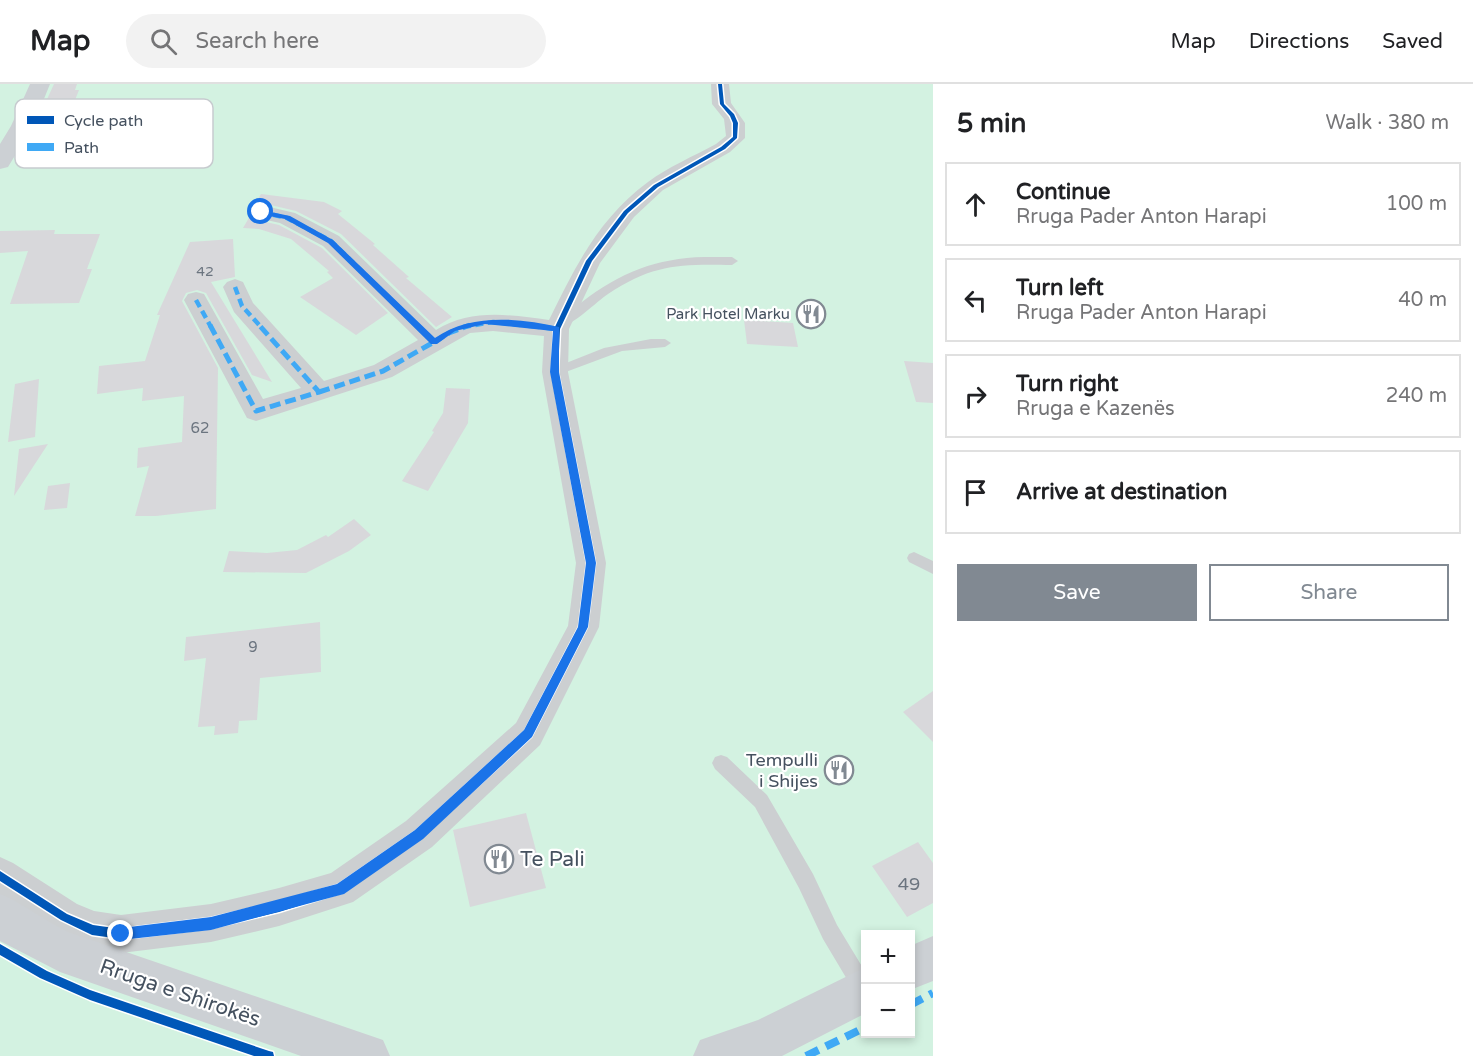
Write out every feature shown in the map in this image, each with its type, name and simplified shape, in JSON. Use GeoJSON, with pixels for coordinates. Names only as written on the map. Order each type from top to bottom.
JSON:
{"type":"FeatureCollection","features":[{"type":"Feature","properties":{"kind":"main road"},"geometry":{"type":"LineString","coordinates":[[34,99],[40,84]]}},
{"type":"Feature","properties":{"kind":"main road"},"geometry":{"type":"LineString","coordinates":[[0,162],[15,137]]}},
{"type":"Feature","properties":{"kind":"main road","name":"Rruga e Shirokës"},"geometry":{"type":"LineString","coordinates":[[0,915],[25,933],[60,951],[367,1056]]}},
{"type":"Feature","properties":{"kind":"main road"},"geometry":{"type":"LineString","coordinates":[[915,967],[933,958]]}},
{"type":"Feature","properties":{"kind":"main road"},"geometry":{"type":"LineString","coordinates":[[716,1056],[766,1040],[861,991]]}},
{"type":"Feature","properties":{"kind":"street"},"geometry":{"type":"LineString","coordinates":[[0,876],[64,917],[92,930],[121,934],[168,930],[234,918],[340,889],[419,834],[528,734],[583,627],[591,563],[555,372],[557,328],[589,261],[626,212],[656,186],[723,148],[735,138],[738,126],[733,115],[722,104],[720,84]]}},
{"type":"Feature","properties":{"kind":"street"},"geometry":{"type":"LineString","coordinates":[[261,212],[287,218],[331,241],[434,342]]}},
{"type":"Feature","properties":{"kind":"street"},"geometry":{"type":"LineString","coordinates":[[235,286],[242,306],[319,392]]}},
{"type":"Feature","properties":{"kind":"street"},"geometry":{"type":"LineString","coordinates":[[196,300],[256,411],[383,371],[452,329],[485,322],[557,328]]}},
{"type":"Feature","properties":{"kind":"lane"},"geometry":{"type":"LineString","coordinates":[[557,328],[591,300],[628,276],[674,262],[732,261]]}},
{"type":"Feature","properties":{"kind":"lane"},"geometry":{"type":"LineString","coordinates":[[555,372],[616,348],[644,343],[665,343]]}},
{"type":"Feature","properties":{"kind":"lane"},"geometry":{"type":"LineString","coordinates":[[914,558],[933,568]]}},
{"type":"Feature","properties":{"kind":"lane"},"geometry":{"type":"LineString","coordinates":[[721,763],[761,801],[806,881],[830,932],[862,984]]}},
{"type":"Feature","properties":{"kind":"green space"},"geometry":{"type":"Polygon","coordinates":[[[0,84],[933,84],[933,1056],[0,1056],[0,84]]]}},
{"type":"Feature","properties":{"kind":"building"},"geometry":{"type":"Polygon","coordinates":[[[54,84],[77,84],[75,90],[79,90],[75,99],[47,99],[54,84]]]}},
{"type":"Feature","properties":{"kind":"building"},"geometry":{"type":"Polygon","coordinates":[[[261,194],[324,202],[342,211],[338,214],[375,244],[373,245],[409,277],[406,278],[452,317],[436,327],[341,234],[296,211],[262,203],[255,204],[261,194]]]}},
{"type":"Feature","properties":{"kind":"building"},"geometry":{"type":"Polygon","coordinates":[[[250,216],[253,219],[279,225],[322,248],[388,313],[356,335],[300,297],[333,278],[327,272],[329,271],[291,239],[259,229],[243,228],[250,216]]]}},
{"type":"Feature","properties":{"kind":"building"},"geometry":{"type":"Polygon","coordinates":[[[55,230],[54,234],[100,234],[87,269],[92,269],[79,303],[10,304],[28,251],[0,253],[0,231],[55,230]]]}},
{"type":"Feature","properties":{"kind":"building"},"geometry":{"type":"Polygon","coordinates":[[[233,239],[235,277],[211,282],[272,382],[252,375],[206,293],[197,290],[186,293],[182,301],[218,368],[216,509],[156,516],[135,516],[149,466],[137,468],[138,448],[182,442],[184,396],[142,401],[143,388],[97,394],[99,366],[145,361],[160,315],[157,315],[190,242],[233,239]]]}},
{"type":"Feature","properties":{"kind":"building"},"geometry":{"type":"Polygon","coordinates":[[[744,320],[793,323],[798,347],[747,344],[744,320]]]}},
{"type":"Feature","properties":{"kind":"building"},"geometry":{"type":"Polygon","coordinates":[[[904,361],[933,363],[933,403],[916,402],[904,361]]]}},
{"type":"Feature","properties":{"kind":"building"},"geometry":{"type":"Polygon","coordinates":[[[39,379],[35,437],[8,442],[15,384],[39,379]]]}},
{"type":"Feature","properties":{"kind":"building"},"geometry":{"type":"Polygon","coordinates":[[[446,388],[470,389],[468,423],[428,491],[402,481],[434,432],[432,431],[443,413],[446,388]]]}},
{"type":"Feature","properties":{"kind":"building"},"geometry":{"type":"Polygon","coordinates":[[[48,444],[14,496],[19,449],[48,444]]]}},
{"type":"Feature","properties":{"kind":"building"},"geometry":{"type":"Polygon","coordinates":[[[70,483],[67,508],[44,510],[48,486],[70,483]]]}},
{"type":"Feature","properties":{"kind":"building"},"geometry":{"type":"Polygon","coordinates":[[[354,519],[371,535],[349,551],[306,573],[223,572],[229,551],[267,553],[297,550],[326,535],[328,537],[354,519]]]}},
{"type":"Feature","properties":{"kind":"building"},"geometry":{"type":"Polygon","coordinates":[[[320,622],[321,672],[260,678],[257,720],[239,721],[238,733],[214,735],[215,726],[198,727],[206,658],[184,661],[186,637],[320,622]]]}},
{"type":"Feature","properties":{"kind":"building"},"geometry":{"type":"Polygon","coordinates":[[[933,691],[933,742],[903,712],[933,691]]]}},
{"type":"Feature","properties":{"kind":"building","name":"Te Pali"},"geometry":{"type":"Polygon","coordinates":[[[526,813],[546,888],[470,907],[453,830],[526,813]]]}},
{"type":"Feature","properties":{"kind":"building"},"geometry":{"type":"Polygon","coordinates":[[[918,842],[933,863],[933,903],[907,917],[872,866],[918,842]]]}},
{"type":"Feature","properties":{"kind":"marked path"},"geometry":{"type":"LineString","coordinates":[[261,212],[287,218],[331,241],[434,342],[383,371],[319,392]]}},
{"type":"Feature","properties":{"kind":"marked path"},"geometry":{"type":"LineString","coordinates":[[196,300],[256,411],[319,392],[242,306],[235,287]]}},
{"type":"Feature","properties":{"kind":"marked path"},"geometry":{"type":"LineString","coordinates":[[434,342],[449,333],[478,323],[508,323],[557,329]]}},
{"type":"Feature","properties":{"kind":"marked path"},"geometry":{"type":"LineString","coordinates":[[915,1002],[933,993]]}},
{"type":"Feature","properties":{"kind":"marked path"},"geometry":{"type":"LineString","coordinates":[[806,1056],[861,1029]]}},
{"type":"Feature","properties":{"kind":"cycle path"},"geometry":{"type":"LineString","coordinates":[[0,876],[64,917],[92,930],[121,934],[211,923],[279,907],[340,889],[419,834],[528,734],[583,627],[591,563],[555,372],[557,329],[589,261],[626,212],[656,186],[723,148],[735,138],[736,123],[722,104],[720,84]]}},
{"type":"Feature","properties":{"kind":"cycle path"},"geometry":{"type":"LineString","coordinates":[[0,949],[44,975],[90,995],[269,1056]]}},
{"type":"Feature","properties":{"kind":"place","name":"Park Hotel Marku"},"geometry":{"type":"Point","coordinates":[811,314]}},
{"type":"Feature","properties":{"kind":"place","name":"Tempulli i Shijes"},"geometry":{"type":"Point","coordinates":[839,770]}},
{"type":"Feature","properties":{"kind":"place","name":"Te Pali"},"geometry":{"type":"Point","coordinates":[499,859]}},
{"type":"Feature","properties":{"kind":"route"},"geometry":{"type":"LineString","coordinates":[[121,934],[211,923],[279,907],[340,889],[419,834],[528,734],[583,627],[591,563],[555,372],[557,328],[485,322],[452,329],[434,342],[331,241],[287,218],[261,212]]}}]}
